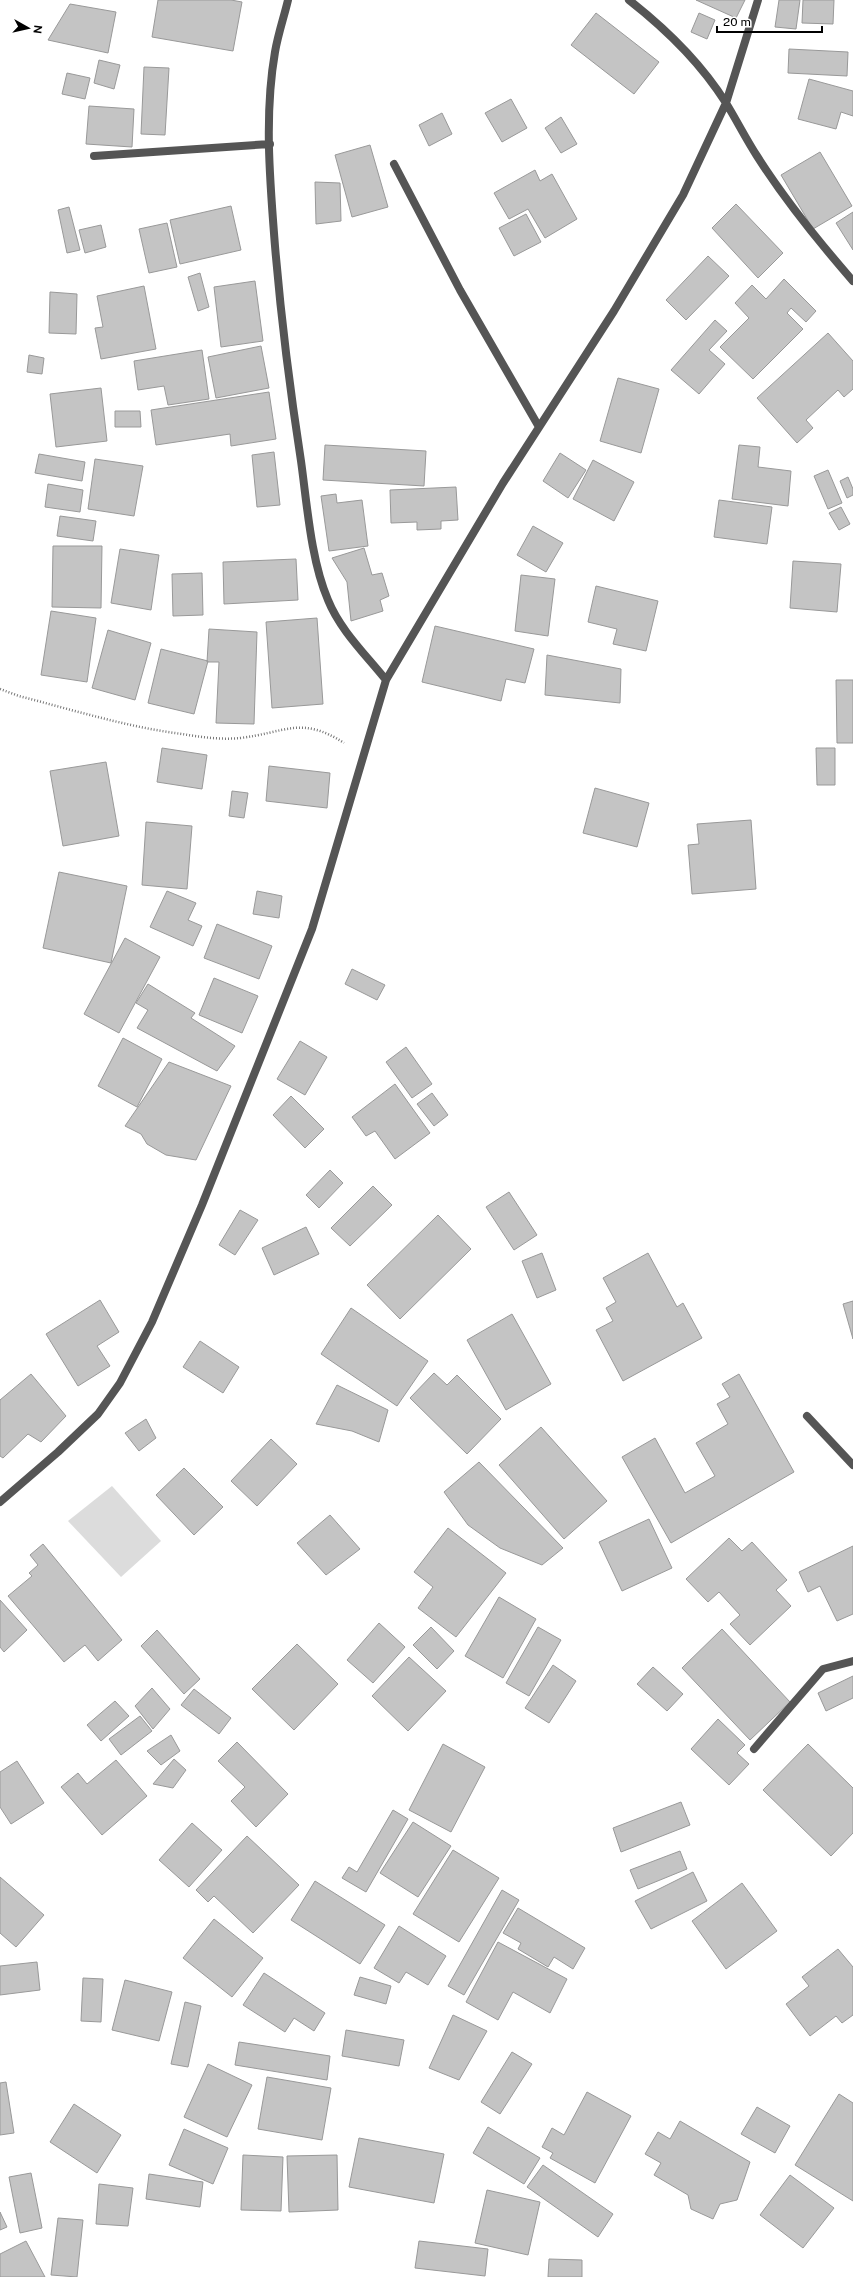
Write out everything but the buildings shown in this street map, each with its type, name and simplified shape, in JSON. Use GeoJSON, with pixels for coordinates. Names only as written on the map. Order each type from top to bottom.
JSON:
{"type":"FeatureCollection","features":[{"type":"Feature","properties":{"kind":"street"},"geometry":{"type":"LineString","coordinates":[[288,0],[275,51],[270,90],[270,144],[271,192],[280,304],[294,415],[318,571],[328,600],[343,627],[386,680]]}},
{"type":"Feature","properties":{"kind":"street"},"geometry":{"type":"LineString","coordinates":[[629,0],[656,22],[697,64],[726,103],[757,156],[828,252],[853,281]]}},
{"type":"Feature","properties":{"kind":"street"},"geometry":{"type":"LineString","coordinates":[[0,1502],[98,1414],[120,1383],[152,1322],[202,1205],[312,929],[386,680],[503,483],[661,234],[701,159],[726,103],[758,0]]}},
{"type":"Feature","properties":{"kind":"street"},"geometry":{"type":"LineString","coordinates":[[94,156],[270,144]]}},
{"type":"Feature","properties":{"kind":"street"},"geometry":{"type":"LineString","coordinates":[[394,164],[460,290],[539,427]]}},
{"type":"Feature","properties":{"kind":"street"},"geometry":{"type":"LineString","coordinates":[[807,1416],[853,1465]]}},
{"type":"Feature","properties":{"kind":"street"},"geometry":{"type":"LineString","coordinates":[[754,1749],[824,1669],[853,1661]]}},
{"type":"Feature","properties":{"kind":"path"},"geometry":{"type":"LineString","coordinates":[[0,689],[19,696],[152,730],[199,737],[238,738],[289,728],[319,729],[363,756]]}},
{"type":"Feature","properties":{"kind":"shaded area"},"geometry":{"type":"Polygon","coordinates":[[[112,1486],[161,1541],[121,1577],[68,1521],[112,1486]]]}}]}
